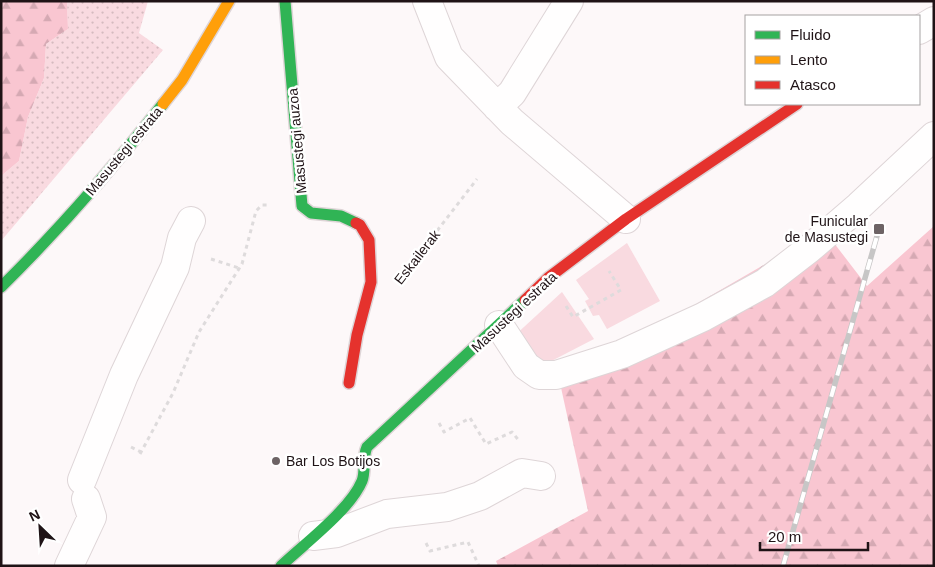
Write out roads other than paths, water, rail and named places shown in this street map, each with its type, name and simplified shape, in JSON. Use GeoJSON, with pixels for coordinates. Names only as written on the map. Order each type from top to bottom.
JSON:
{"type":"FeatureCollection","features":[{"type":"Feature","properties":{"kind":"street","name":"Masustegi estrata"},"geometry":{"type":"LineString","coordinates":[[1,287],[46,243],[118,161],[182,80],[229,1]]}},
{"type":"Feature","properties":{"kind":"street","name":"Masustegi auzoa"},"geometry":{"type":"LineString","coordinates":[[285,1],[302,206],[312,212],[341,216],[360,225],[368,240],[371,282],[357,335],[349,383]]}},
{"type":"Feature","properties":{"kind":"street"},"geometry":{"type":"LineString","coordinates":[[427,1],[449,57],[512,122],[626,218]]}},
{"type":"Feature","properties":{"kind":"street"},"geometry":{"type":"LineString","coordinates":[[497,107],[512,93],[569,1]]}},
{"type":"Feature","properties":{"kind":"street"},"geometry":{"type":"LineString","coordinates":[[920,29],[934,21]]}},
{"type":"Feature","properties":{"kind":"street","name":"Masustegi estrata"},"geometry":{"type":"LineString","coordinates":[[281,566],[348,502],[362,481],[364,454],[367,447],[548,278],[626,218],[796,105]]}},
{"type":"Feature","properties":{"kind":"street"},"geometry":{"type":"LineString","coordinates":[[499,325],[526,366],[539,375],[556,375],[622,354],[703,317],[765,284],[859,206],[934,136]]}},
{"type":"Feature","properties":{"kind":"street"},"geometry":{"type":"LineString","coordinates":[[69,566],[92,517],[84,489],[124,375],[174,267],[182,238],[191,221]]}},
{"type":"Feature","properties":{"kind":"street"},"geometry":{"type":"LineString","coordinates":[[313,536],[337,533],[387,514],[447,507],[480,496],[522,473],[541,476]]}},
{"type":"Feature","properties":{"kind":"railway"},"geometry":{"type":"LineString","coordinates":[[783,566],[879,229]]}},
{"type":"Feature","properties":{"kind":"place","name":"Funicular de Masustegi"},"geometry":{"type":"Point","coordinates":[879,229]}},
{"type":"Feature","properties":{"kind":"place","name":"Bar Los Botijos"},"geometry":{"type":"Point","coordinates":[276,461]}}]}
